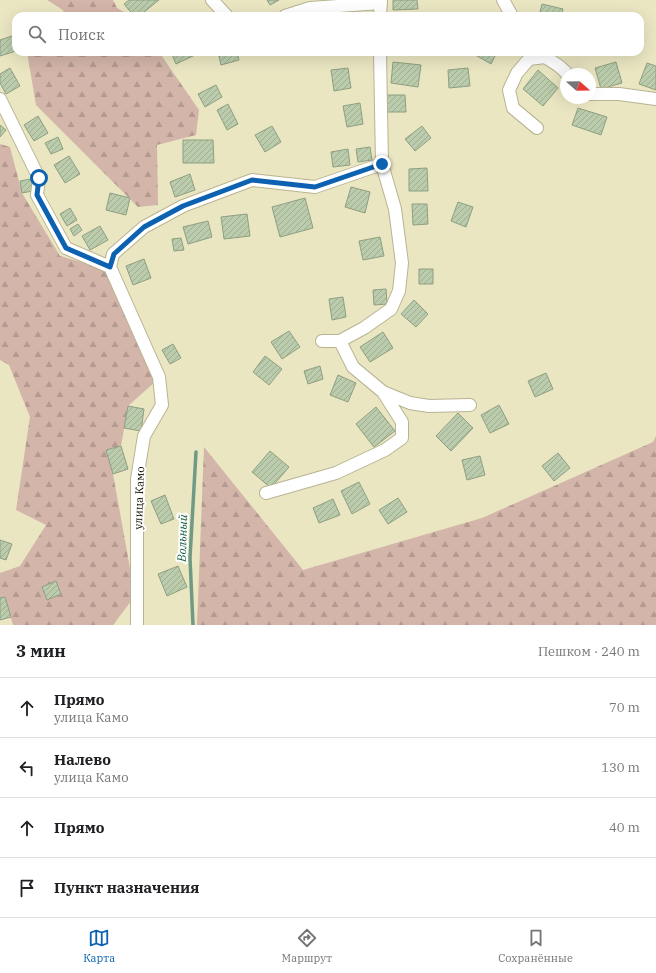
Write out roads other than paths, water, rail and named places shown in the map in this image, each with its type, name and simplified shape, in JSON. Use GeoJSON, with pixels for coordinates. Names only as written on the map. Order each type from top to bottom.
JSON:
{"type":"FeatureCollection","features":[{"type":"Feature","properties":{"kind":"street"},"geometry":{"type":"LineString","coordinates":[[212,0],[223,12]]}},
{"type":"Feature","properties":{"kind":"street"},"geometry":{"type":"LineString","coordinates":[[503,0],[510,12]]}},
{"type":"Feature","properties":{"kind":"street"},"geometry":{"type":"LineString","coordinates":[[298,12],[310,8],[381,2],[380,12]]}},
{"type":"Feature","properties":{"kind":"street"},"geometry":{"type":"LineString","coordinates":[[322,341],[340,341],[364,328],[391,309],[399,291],[402,262],[395,209],[382,164],[380,56]]}},
{"type":"Feature","properties":{"kind":"street"},"geometry":{"type":"LineString","coordinates":[[537,128],[513,108],[509,90],[517,73],[529,58],[538,56]]}},
{"type":"Feature","properties":{"kind":"street"},"geometry":{"type":"LineString","coordinates":[[544,56],[563,68]]}},
{"type":"Feature","properties":{"kind":"street"},"geometry":{"type":"LineString","coordinates":[[596,94],[619,94],[656,99]]}},
{"type":"Feature","properties":{"kind":"street"},"geometry":{"type":"LineString","coordinates":[[0,99],[39,178],[37,195],[66,248],[110,267],[114,254],[144,227],[183,206],[252,180],[315,187],[382,164]]}},
{"type":"Feature","properties":{"kind":"street","name":"улица Камо"},"geometry":{"type":"LineString","coordinates":[[110,267],[159,377],[162,405],[144,436],[137,479],[137,625]]}},
{"type":"Feature","properties":{"kind":"street"},"geometry":{"type":"LineString","coordinates":[[340,341],[353,367],[384,392],[410,403],[429,406],[470,406]]}},
{"type":"Feature","properties":{"kind":"street"},"geometry":{"type":"LineString","coordinates":[[266,493],[336,473],[385,450],[402,438],[402,422],[384,392]]}},
{"type":"Feature","properties":{"kind":"waterway","name":"Вольный"},"geometry":{"type":"LineString","coordinates":[[193,625],[190,558],[196,452]]}}]}
